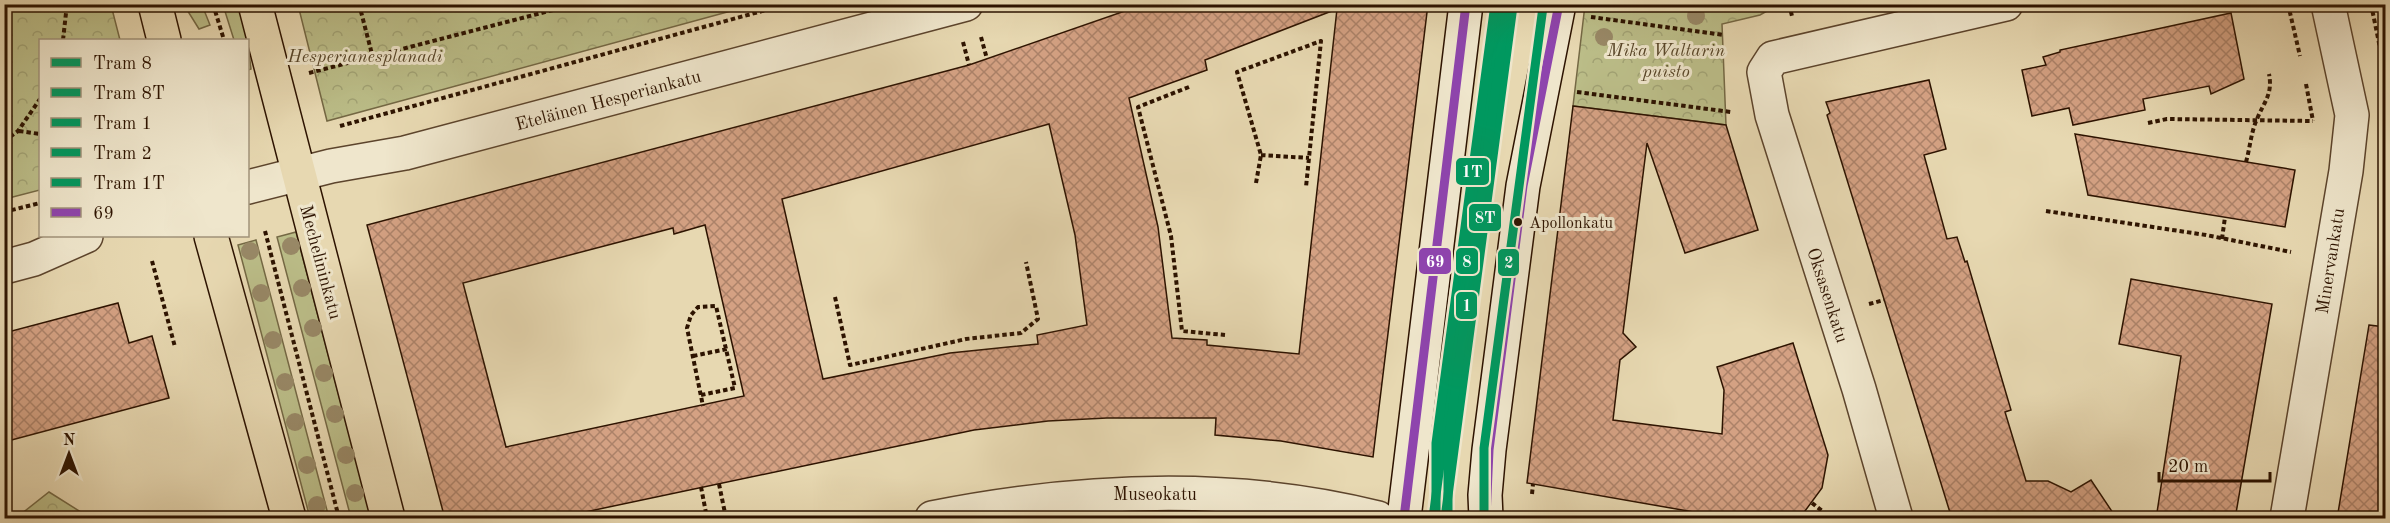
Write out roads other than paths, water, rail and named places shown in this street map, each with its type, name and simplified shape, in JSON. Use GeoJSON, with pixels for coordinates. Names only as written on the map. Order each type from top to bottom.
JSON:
{"type":"FeatureCollection","features":[{"type":"Feature","properties":{"kind":"main road"},"geometry":{"type":"LineString","coordinates":[[155,4],[164,39]]}},
{"type":"Feature","properties":{"kind":"main road","name":"Mechelininkatu"},"geometry":{"type":"LineString","coordinates":[[255,4],[297,175],[388,519]]}},
{"type":"Feature","properties":{"kind":"main road"},"geometry":{"type":"LineString","coordinates":[[211,237],[289,519]]}},
{"type":"Feature","properties":{"kind":"street","name":"Eteläinen Hesperiankatu"},"geometry":{"type":"LineString","coordinates":[[249,187],[331,166],[405,153],[966,4]]}},
{"type":"Feature","properties":{"kind":"street"},"geometry":{"type":"LineString","coordinates":[[1404,519],[1466,4]]}},
{"type":"Feature","properties":{"kind":"street","name":"Oksasenkatu"},"geometry":{"type":"LineString","coordinates":[[1896,519],[1859,389],[1777,132],[1764,72],[1773,58],[2006,4]]}},
{"type":"Feature","properties":{"kind":"street","name":"Minervankatu"},"geometry":{"type":"LineString","coordinates":[[2287,519],[2346,171],[2352,115],[2328,4]]}},
{"type":"Feature","properties":{"kind":"street"},"geometry":{"type":"LineString","coordinates":[[1486,519],[1485,495],[1489,450],[1523,186],[1572,10]]}},
{"type":"Feature","properties":{"kind":"street"},"geometry":{"type":"LineString","coordinates":[[4,267],[34,260],[84,237]]}},
{"type":"Feature","properties":{"kind":"street","name":"Museokatu"},"geometry":{"type":"LineString","coordinates":[[932,519],[992,506],[1049,499],[1150,492],[1216,494],[1286,502],[1378,519]]}},
{"type":"Feature","properties":{"kind":"tram line","name":"1T"},"geometry":{"type":"LineString","coordinates":[[1436,518],[1436,443],[1495,4]]}},
{"type":"Feature","properties":{"kind":"tram line","name":"8"},"geometry":{"type":"LineString","coordinates":[[1433,518],[1501,4]]}},
{"type":"Feature","properties":{"kind":"tram line","name":"1"},"geometry":{"type":"LineString","coordinates":[[1448,518],[1448,444],[1507,4]]}},
{"type":"Feature","properties":{"kind":"tram line","name":"8T"},"geometry":{"type":"LineString","coordinates":[[1445,518],[1513,6]]}},
{"type":"Feature","properties":{"kind":"tram line","name":"2"},"geometry":{"type":"LineString","coordinates":[[1484,518],[1484,448],[1543,7]]}},
{"type":"Feature","properties":{"kind":"place","name":"Apollonkatu"},"geometry":{"type":"Point","coordinates":[1518,222]}},
{"type":"Feature","properties":{"kind":"park label","name":"Hesperianesplanadi"},"geometry":{"type":"Point","coordinates":[365,56]}},
{"type":"Feature","properties":{"kind":"park label","name":"Mika Waltarin puisto"},"geometry":{"type":"Point","coordinates":[1666,60]}}]}
